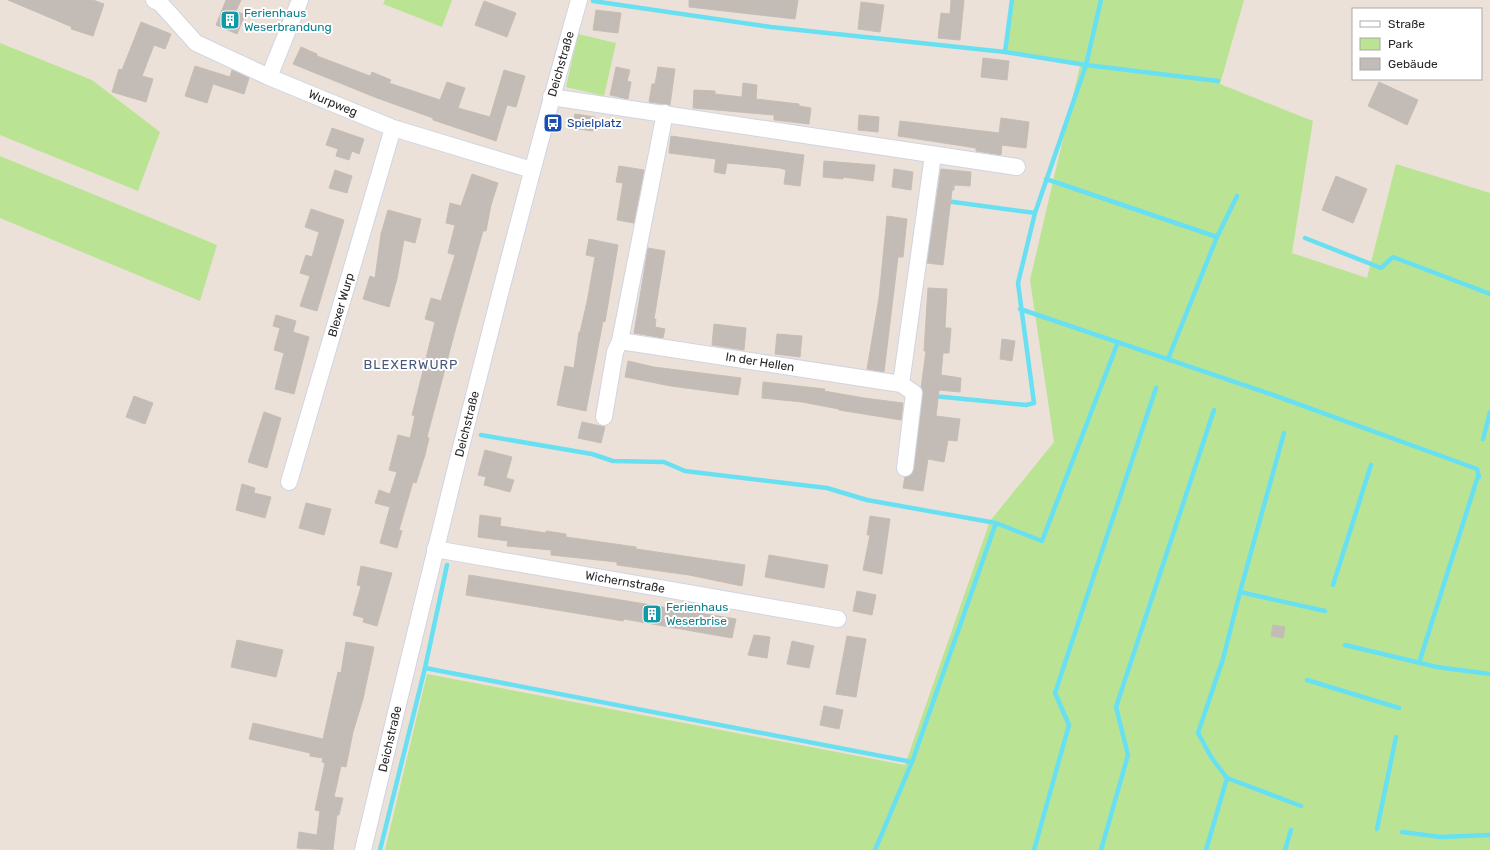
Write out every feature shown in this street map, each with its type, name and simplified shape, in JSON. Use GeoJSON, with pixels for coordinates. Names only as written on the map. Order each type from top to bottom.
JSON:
{"type":"FeatureCollection","features":[{"type":"Feature","properties":{"kind":"street","name":"Wurpweg"},"geometry":{"type":"LineString","coordinates":[[154,0],[160,3],[196,43],[268,77],[393,128],[532,170]]}},
{"type":"Feature","properties":{"kind":"street"},"geometry":{"type":"LineString","coordinates":[[268,77],[300,0]]}},
{"type":"Feature","properties":{"kind":"street","name":"Deichstraße"},"geometry":{"type":"LineString","coordinates":[[363,850],[435,549],[532,170],[578,0]]}},
{"type":"Feature","properties":{"kind":"street"},"geometry":{"type":"LineString","coordinates":[[552,96],[1017,167]]}},
{"type":"Feature","properties":{"kind":"street"},"geometry":{"type":"LineString","coordinates":[[604,417],[615,352],[620,341],[665,113]]}},
{"type":"Feature","properties":{"kind":"street","name":"Blexer Wurp"},"geometry":{"type":"LineString","coordinates":[[289,482],[393,128]]}},
{"type":"Feature","properties":{"kind":"street"},"geometry":{"type":"LineString","coordinates":[[905,468],[914,393],[901,384],[933,155]]}},
{"type":"Feature","properties":{"kind":"street","name":"In der Hellen"},"geometry":{"type":"LineString","coordinates":[[620,341],[901,384]]}},
{"type":"Feature","properties":{"kind":"street","name":"Wichernstraße"},"geometry":{"type":"LineString","coordinates":[[435,549],[838,619]]}},
{"type":"Feature","properties":{"kind":"green space"},"geometry":{"type":"Polygon","coordinates":[[[385,0],[452,0],[442,27],[383,4],[385,0]]]}},
{"type":"Feature","properties":{"kind":"green space"},"geometry":{"type":"Polygon","coordinates":[[[1012,0],[1244,0],[1220,84],[1313,121],[1292,253],[1367,278],[1396,164],[1490,193],[1490,850],[385,850],[427,674],[905,765],[990,521],[1054,442],[1030,280],[1080,66],[1005,52],[1012,0]]]}},
{"type":"Feature","properties":{"kind":"green space"},"geometry":{"type":"Polygon","coordinates":[[[578,34],[616,43],[604,96],[566,87],[578,34]]]}},
{"type":"Feature","properties":{"kind":"green space"},"geometry":{"type":"Polygon","coordinates":[[[0,43],[92,80],[160,132],[138,191],[0,135],[0,43]]]}},
{"type":"Feature","properties":{"kind":"green space"},"geometry":{"type":"Polygon","coordinates":[[[0,156],[217,245],[200,301],[0,218],[0,156]]]}},
{"type":"Feature","properties":{"kind":"building"},"geometry":{"type":"Polygon","coordinates":[[[8,0],[93,0],[104,4],[93,36],[71,29],[72,27],[8,0]]]}},
{"type":"Feature","properties":{"kind":"building","name":"Ferienhaus Weserbrandung"},"geometry":{"type":"Polygon","coordinates":[[[226,0],[241,0],[236,11],[245,15],[237,34],[216,25],[226,0]]]}},
{"type":"Feature","properties":{"kind":"building"},"geometry":{"type":"Polygon","coordinates":[[[689,0],[798,0],[795,19],[689,7],[689,0]]]}},
{"type":"Feature","properties":{"kind":"building"},"geometry":{"type":"Polygon","coordinates":[[[951,0],[964,0],[960,40],[938,38],[941,13],[950,14],[951,0]]]}},
{"type":"Feature","properties":{"kind":"building"},"geometry":{"type":"Polygon","coordinates":[[[484,1],[516,13],[507,37],[475,25],[484,1]]]}},
{"type":"Feature","properties":{"kind":"building"},"geometry":{"type":"Polygon","coordinates":[[[861,2],[884,5],[880,32],[858,29],[861,2]]]}},
{"type":"Feature","properties":{"kind":"building"},"geometry":{"type":"Polygon","coordinates":[[[596,10],[621,13],[618,33],[593,30],[596,10]]]}},
{"type":"Feature","properties":{"kind":"building"},"geometry":{"type":"Polygon","coordinates":[[[141,22],[171,34],[165,49],[154,45],[142,76],[153,79],[146,102],[112,92],[119,69],[122,70],[141,22]]]}},
{"type":"Feature","properties":{"kind":"building"},"geometry":{"type":"Polygon","coordinates":[[[301,47],[317,54],[317,56],[370,76],[372,72],[391,80],[389,83],[440,100],[447,82],[465,88],[458,108],[490,117],[504,70],[525,76],[516,107],[507,105],[496,141],[433,120],[433,118],[377,98],[293,64],[301,47]]]}},
{"type":"Feature","properties":{"kind":"building"},"geometry":{"type":"Polygon","coordinates":[[[983,58],[1009,61],[1007,80],[981,77],[983,58]]]}},
{"type":"Feature","properties":{"kind":"building"},"geometry":{"type":"Polygon","coordinates":[[[195,66],[230,77],[232,70],[249,78],[244,94],[213,84],[207,103],[185,96],[195,66]]]}},
{"type":"Feature","properties":{"kind":"building"},"geometry":{"type":"Polygon","coordinates":[[[616,67],[630,70],[627,81],[631,82],[628,99],[610,95],[616,67]]]}},
{"type":"Feature","properties":{"kind":"building"},"geometry":{"type":"Polygon","coordinates":[[[658,67],[675,69],[670,105],[649,102],[652,84],[655,84],[658,67]]]}},
{"type":"Feature","properties":{"kind":"building"},"geometry":{"type":"Polygon","coordinates":[[[1379,82],[1418,100],[1407,125],[1368,106],[1379,82]]]}},
{"type":"Feature","properties":{"kind":"building"},"geometry":{"type":"Polygon","coordinates":[[[743,83],[757,85],[756,99],[799,104],[799,106],[811,108],[809,124],[774,120],[774,115],[693,108],[694,90],[715,91],[715,94],[742,97],[743,83]]]}},
{"type":"Feature","properties":{"kind":"building"},"geometry":{"type":"Polygon","coordinates":[[[575,114],[595,117],[593,131],[572,128],[575,114]]]}},
{"type":"Feature","properties":{"kind":"building"},"geometry":{"type":"Polygon","coordinates":[[[859,115],[879,117],[878,132],[858,130],[859,115]]]}},
{"type":"Feature","properties":{"kind":"building"},"geometry":{"type":"Polygon","coordinates":[[[1001,118],[1029,122],[1026,148],[1002,145],[1001,155],[976,151],[976,148],[898,136],[900,121],[999,133],[1001,118]]]}},
{"type":"Feature","properties":{"kind":"building"},"geometry":{"type":"Polygon","coordinates":[[[332,128],[364,139],[359,154],[352,151],[349,160],[336,156],[338,149],[326,145],[332,128]]]}},
{"type":"Feature","properties":{"kind":"building"},"geometry":{"type":"Polygon","coordinates":[[[671,136],[804,155],[800,186],[784,184],[786,170],[780,168],[727,163],[725,174],[714,172],[716,159],[669,153],[671,136]]]}},
{"type":"Feature","properties":{"kind":"building"},"geometry":{"type":"Polygon","coordinates":[[[824,161],[875,165],[873,181],[843,177],[843,179],[823,177],[824,161]]]}},
{"type":"Feature","properties":{"kind":"building"},"geometry":{"type":"Polygon","coordinates":[[[619,166],[644,170],[634,223],[617,220],[623,183],[616,182],[619,166]]]}},
{"type":"Feature","properties":{"kind":"building"},"geometry":{"type":"Polygon","coordinates":[[[894,169],[913,172],[911,190],[892,187],[894,169]]]}},
{"type":"Feature","properties":{"kind":"building"},"geometry":{"type":"Polygon","coordinates":[[[941,169],[971,172],[970,186],[954,185],[954,190],[952,190],[943,265],[927,263],[941,169]]]}},
{"type":"Feature","properties":{"kind":"building"},"geometry":{"type":"Polygon","coordinates":[[[335,170],[352,176],[347,193],[329,188],[335,170]]]}},
{"type":"Feature","properties":{"kind":"building"},"geometry":{"type":"Polygon","coordinates":[[[472,174],[498,183],[491,205],[486,231],[483,231],[456,327],[427,437],[429,438],[425,455],[416,483],[413,482],[399,530],[402,531],[397,548],[380,543],[390,507],[375,503],[379,490],[390,494],[397,472],[389,470],[398,435],[410,438],[415,416],[412,415],[435,322],[425,319],[431,298],[441,301],[455,255],[448,253],[455,225],[446,223],[450,203],[461,206],[472,174]]]}},
{"type":"Feature","properties":{"kind":"building"},"geometry":{"type":"Polygon","coordinates":[[[1336,176],[1367,189],[1353,223],[1322,210],[1336,176]]]}},
{"type":"Feature","properties":{"kind":"building"},"geometry":{"type":"Polygon","coordinates":[[[311,209],[344,220],[317,311],[300,306],[310,276],[300,273],[306,255],[312,257],[319,232],[305,227],[311,209]]]}},
{"type":"Feature","properties":{"kind":"building"},"geometry":{"type":"Polygon","coordinates":[[[388,210],[421,219],[415,243],[404,240],[397,279],[389,307],[363,299],[370,276],[375,278],[381,234],[388,210]]]}},
{"type":"Feature","properties":{"kind":"building"},"geometry":{"type":"Polygon","coordinates":[[[887,216],[907,219],[903,257],[898,257],[884,372],[867,369],[879,298],[887,216]]]}},
{"type":"Feature","properties":{"kind":"building"},"geometry":{"type":"Polygon","coordinates":[[[589,239],[618,245],[605,322],[603,321],[586,411],[557,405],[565,366],[574,368],[579,332],[587,302],[595,257],[586,255],[589,239]]]}},
{"type":"Feature","properties":{"kind":"building"},"geometry":{"type":"Polygon","coordinates":[[[648,248],[665,251],[654,319],[656,319],[655,327],[665,329],[663,338],[634,333],[648,248]]]}},
{"type":"Feature","properties":{"kind":"building"},"geometry":{"type":"Polygon","coordinates":[[[928,288],[947,289],[945,328],[951,328],[949,353],[943,353],[941,375],[961,378],[960,392],[939,390],[936,416],[960,419],[957,441],[948,440],[944,462],[928,459],[923,491],[903,488],[905,477],[912,474],[914,469],[923,394],[921,388],[926,351],[924,351],[928,288]]]}},
{"type":"Feature","properties":{"kind":"building"},"geometry":{"type":"Polygon","coordinates":[[[276,315],[296,321],[293,332],[309,337],[294,394],[275,389],[284,353],[274,350],[280,328],[273,326],[276,315]]]}},
{"type":"Feature","properties":{"kind":"building"},"geometry":{"type":"Polygon","coordinates":[[[714,324],[746,328],[744,350],[712,345],[714,324]]]}},
{"type":"Feature","properties":{"kind":"building"},"geometry":{"type":"Polygon","coordinates":[[[777,334],[802,336],[800,357],[775,354],[777,334]]]}},
{"type":"Feature","properties":{"kind":"building"},"geometry":{"type":"Polygon","coordinates":[[[1002,339],[1015,341],[1012,361],[1000,359],[1002,339]]]}},
{"type":"Feature","properties":{"kind":"building"},"geometry":{"type":"Polygon","coordinates":[[[628,361],[654,367],[741,378],[738,395],[671,386],[625,377],[628,361]]]}},
{"type":"Feature","properties":{"kind":"building"},"geometry":{"type":"Polygon","coordinates":[[[763,382],[825,389],[824,391],[903,403],[901,420],[839,410],[802,402],[762,398],[763,382]]]}},
{"type":"Feature","properties":{"kind":"building"},"geometry":{"type":"Polygon","coordinates":[[[134,396],[153,403],[145,424],[126,417],[134,396]]]}},
{"type":"Feature","properties":{"kind":"building"},"geometry":{"type":"Polygon","coordinates":[[[264,412],[281,418],[267,468],[248,462],[264,412]]]}},
{"type":"Feature","properties":{"kind":"building"},"geometry":{"type":"Polygon","coordinates":[[[582,422],[605,427],[601,443],[578,438],[582,422]]]}},
{"type":"Feature","properties":{"kind":"building"},"geometry":{"type":"Polygon","coordinates":[[[485,450],[512,457],[506,478],[514,480],[510,492],[484,485],[486,477],[478,475],[485,450]]]}},
{"type":"Feature","properties":{"kind":"building"},"geometry":{"type":"Polygon","coordinates":[[[242,484],[255,488],[254,493],[271,497],[265,518],[236,510],[242,484]]]}},
{"type":"Feature","properties":{"kind":"building"},"geometry":{"type":"Polygon","coordinates":[[[306,503],[331,509],[324,535],[299,528],[306,503]]]}},
{"type":"Feature","properties":{"kind":"building"},"geometry":{"type":"Polygon","coordinates":[[[480,515],[501,518],[500,526],[546,533],[546,531],[566,534],[566,537],[745,565],[742,586],[689,575],[617,565],[617,562],[551,555],[551,550],[507,546],[508,541],[478,537],[480,515]]]}},
{"type":"Feature","properties":{"kind":"building"},"geometry":{"type":"Polygon","coordinates":[[[870,516],[890,519],[882,574],[863,570],[870,535],[867,535],[870,516]]]}},
{"type":"Feature","properties":{"kind":"building"},"geometry":{"type":"Polygon","coordinates":[[[769,555],[828,565],[824,588],[765,577],[769,555]]]}},
{"type":"Feature","properties":{"kind":"building"},"geometry":{"type":"Polygon","coordinates":[[[361,566],[392,573],[377,626],[363,622],[364,618],[353,615],[361,586],[357,585],[361,566]]]}},
{"type":"Feature","properties":{"kind":"building"},"geometry":{"type":"Polygon","coordinates":[[[469,575],[736,619],[732,638],[624,619],[623,621],[466,595],[469,575]]]}},
{"type":"Feature","properties":{"kind":"building"},"geometry":{"type":"Polygon","coordinates":[[[857,591],[876,595],[872,615],[853,611],[857,591]]]}},
{"type":"Feature","properties":{"kind":"building"},"geometry":{"type":"Polygon","coordinates":[[[1273,625],[1285,627],[1283,638],[1271,636],[1273,625]]]}},
{"type":"Feature","properties":{"kind":"building"},"geometry":{"type":"Polygon","coordinates":[[[754,635],[770,637],[767,658],[748,655],[754,635]]]}},
{"type":"Feature","properties":{"kind":"building"},"geometry":{"type":"Polygon","coordinates":[[[847,636],[866,639],[856,697],[836,694],[847,636]]]}},
{"type":"Feature","properties":{"kind":"building"},"geometry":{"type":"Polygon","coordinates":[[[237,640],[283,650],[276,677],[231,667],[237,640]]]}},
{"type":"Feature","properties":{"kind":"building"},"geometry":{"type":"Polygon","coordinates":[[[792,641],[814,646],[809,668],[787,664],[792,641]]]}},
{"type":"Feature","properties":{"kind":"building"},"geometry":{"type":"Polygon","coordinates":[[[346,642],[374,647],[346,767],[341,766],[334,797],[343,798],[339,815],[337,815],[333,850],[297,848],[299,832],[317,835],[320,811],[315,810],[325,763],[322,762],[323,758],[310,756],[310,753],[249,739],[253,723],[323,739],[338,672],[341,673],[346,642]]]}},
{"type":"Feature","properties":{"kind":"building"},"geometry":{"type":"Polygon","coordinates":[[[824,706],[843,710],[839,729],[820,725],[824,706]]]}},
{"type":"Feature","properties":{"kind":"waterway"},"geometry":{"type":"LineString","coordinates":[[1005,52],[1012,0]]}},
{"type":"Feature","properties":{"kind":"waterway"},"geometry":{"type":"LineString","coordinates":[[933,396],[1026,405],[1034,403],[1018,283],[1035,213],[1086,65],[1101,0]]}},
{"type":"Feature","properties":{"kind":"waterway"},"geometry":{"type":"LineString","coordinates":[[593,1],[771,27],[1005,52],[1086,65],[1218,81]]}},
{"type":"Feature","properties":{"kind":"waterway"},"geometry":{"type":"LineString","coordinates":[[1046,179],[1217,237]]}},
{"type":"Feature","properties":{"kind":"waterway"},"geometry":{"type":"LineString","coordinates":[[1168,359],[1217,237],[1237,196]]}},
{"type":"Feature","properties":{"kind":"waterway"},"geometry":{"type":"LineString","coordinates":[[946,201],[1035,213]]}},
{"type":"Feature","properties":{"kind":"waterway"},"geometry":{"type":"LineString","coordinates":[[1305,238],[1381,268],[1393,257],[1490,294]]}},
{"type":"Feature","properties":{"kind":"waterway"},"geometry":{"type":"LineString","coordinates":[[1020,309],[1276,396],[1477,469],[1479,477]]}},
{"type":"Feature","properties":{"kind":"waterway"},"geometry":{"type":"LineString","coordinates":[[481,435],[592,454],[613,461],[664,462],[685,471],[827,488],[867,500],[996,523],[1042,541],[1118,342]]}},
{"type":"Feature","properties":{"kind":"waterway"},"geometry":{"type":"LineString","coordinates":[[1034,850],[1069,725],[1055,693],[1156,388]]}},
{"type":"Feature","properties":{"kind":"waterway"},"geometry":{"type":"LineString","coordinates":[[1101,850],[1128,755],[1116,707],[1214,410]]}},
{"type":"Feature","properties":{"kind":"waterway"},"geometry":{"type":"LineString","coordinates":[[1483,439],[1490,412]]}},
{"type":"Feature","properties":{"kind":"waterway"},"geometry":{"type":"LineString","coordinates":[[1240,592],[1284,433]]}},
{"type":"Feature","properties":{"kind":"waterway"},"geometry":{"type":"LineString","coordinates":[[1333,585],[1371,465]]}},
{"type":"Feature","properties":{"kind":"waterway"},"geometry":{"type":"LineString","coordinates":[[1419,663],[1478,476]]}},
{"type":"Feature","properties":{"kind":"waterway"},"geometry":{"type":"LineString","coordinates":[[875,850],[912,762],[996,523]]}},
{"type":"Feature","properties":{"kind":"waterway"},"geometry":{"type":"LineString","coordinates":[[425,668],[447,565]]}},
{"type":"Feature","properties":{"kind":"waterway"},"geometry":{"type":"LineString","coordinates":[[1206,850],[1227,778],[1211,757],[1198,733],[1223,659],[1240,592],[1325,611]]}},
{"type":"Feature","properties":{"kind":"waterway"},"geometry":{"type":"LineString","coordinates":[[1345,645],[1437,667],[1490,674]]}},
{"type":"Feature","properties":{"kind":"waterway"},"geometry":{"type":"LineString","coordinates":[[380,850],[425,668],[912,762]]}},
{"type":"Feature","properties":{"kind":"waterway"},"geometry":{"type":"LineString","coordinates":[[1307,680],[1399,708]]}},
{"type":"Feature","properties":{"kind":"waterway"},"geometry":{"type":"LineString","coordinates":[[1377,829],[1396,737]]}},
{"type":"Feature","properties":{"kind":"waterway"},"geometry":{"type":"LineString","coordinates":[[1227,778],[1301,806]]}},
{"type":"Feature","properties":{"kind":"waterway"},"geometry":{"type":"LineString","coordinates":[[1285,850],[1291,830]]}},
{"type":"Feature","properties":{"kind":"waterway"},"geometry":{"type":"LineString","coordinates":[[1402,832],[1441,837],[1490,835]]}},
{"type":"Feature","properties":{"kind":"place","name":"Ferienhaus Weserbrandung"},"geometry":{"type":"Point","coordinates":[230,20]}},
{"type":"Feature","properties":{"kind":"place","name":"Spielplatz"},"geometry":{"type":"Point","coordinates":[553,123]}},
{"type":"Feature","properties":{"kind":"place","name":"Ferienhaus Weserbrise"},"geometry":{"type":"Point","coordinates":[652,614]}},
{"type":"Feature","properties":{"kind":"district","name":"BLEXERWURP"},"geometry":{"type":"Point","coordinates":[411,364]}}]}
